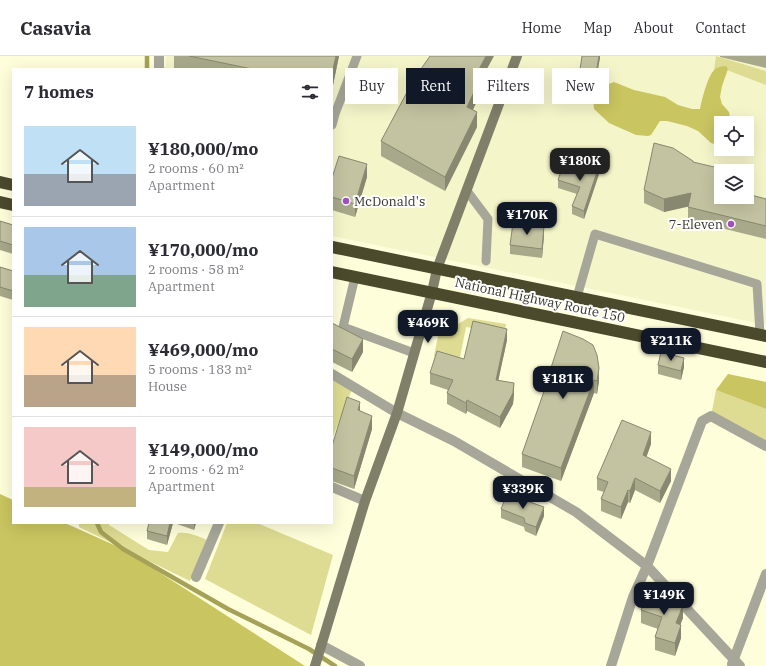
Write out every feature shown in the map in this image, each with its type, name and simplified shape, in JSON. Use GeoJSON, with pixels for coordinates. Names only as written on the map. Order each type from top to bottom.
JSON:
{"type":"FeatureCollection","features":[{"type":"Feature","properties":{"kind":"highway"},"geometry":{"type":"LineString","coordinates":[[0,182],[12,185]]}},
{"type":"Feature","properties":{"kind":"highway"},"geometry":{"type":"LineString","coordinates":[[0,202],[12,205]]}},
{"type":"Feature","properties":{"kind":"highway","name":"National Highway Route 150"},"geometry":{"type":"LineString","coordinates":[[333,247],[763,335]]}},
{"type":"Feature","properties":{"kind":"highway","name":"National Highway Route 150"},"geometry":{"type":"LineString","coordinates":[[333,272],[766,362]]}},
{"type":"Feature","properties":{"kind":"street"},"geometry":{"type":"LineString","coordinates":[[159,56],[159,68]]}},
{"type":"Feature","properties":{"kind":"street"},"geometry":{"type":"LineString","coordinates":[[315,666],[365,501],[397,413],[432,292],[437,269],[517,56]]}},
{"type":"Feature","properties":{"kind":"street"},"geometry":{"type":"LineString","coordinates":[[333,375],[397,413],[454,441],[576,512],[647,566],[735,664],[766,574]]}},
{"type":"Feature","properties":{"kind":"street"},"geometry":{"type":"LineString","coordinates":[[611,666],[633,597],[647,566],[702,422],[711,416],[766,446]]}},
{"type":"Feature","properties":{"kind":"street"},"geometry":{"type":"LineString","coordinates":[[333,487],[365,501]]}},
{"type":"Feature","properties":{"kind":"street"},"geometry":{"type":"LineString","coordinates":[[196,577],[219,524]]}},
{"type":"Feature","properties":{"kind":"street"},"geometry":{"type":"LineString","coordinates":[[321,646],[360,666]]}},
{"type":"Feature","properties":{"kind":"lane"},"geometry":{"type":"LineString","coordinates":[[333,121],[357,56]]}},
{"type":"Feature","properties":{"kind":"lane"},"geometry":{"type":"LineString","coordinates":[[467,191],[488,219],[486,261]]}},
{"type":"Feature","properties":{"kind":"lane"},"geometry":{"type":"LineString","coordinates":[[577,297],[595,234],[757,284],[763,335]]}},
{"type":"Feature","properties":{"kind":"lane"},"geometry":{"type":"LineString","coordinates":[[355,277],[343,327],[414,353]]}},
{"type":"Feature","properties":{"kind":"shaded area"},"geometry":{"type":"Polygon","coordinates":[[[166,56],[766,56],[766,325],[333,236],[333,68],[165,68],[166,56]]]}},
{"type":"Feature","properties":{"kind":"shaded area"},"geometry":{"type":"Polygon","coordinates":[[[716,56],[766,71],[766,85],[719,67],[714,70],[716,56]]]}},
{"type":"Feature","properties":{"kind":"shaded area"},"geometry":{"type":"Polygon","coordinates":[[[726,66],[728,69],[720,97],[722,104],[729,112],[730,116],[714,116],[714,144],[698,131],[687,126],[667,121],[660,121],[651,135],[636,135],[609,123],[594,109],[594,104],[609,104],[609,84],[614,82],[634,90],[665,97],[678,105],[692,109],[700,109],[709,78],[716,68],[726,66]]]}},
{"type":"Feature","properties":{"kind":"shaded area"},"geometry":{"type":"Polygon","coordinates":[[[468,318],[506,324],[505,334],[466,327],[459,362],[434,356],[438,336],[468,318]]]}},
{"type":"Feature","properties":{"kind":"shaded area"},"geometry":{"type":"Polygon","coordinates":[[[728,374],[766,382],[766,409],[716,390],[728,374]]]}},
{"type":"Feature","properties":{"kind":"shaded area"},"geometry":{"type":"Polygon","coordinates":[[[333,378],[353,387],[333,437],[333,378]]]}},
{"type":"Feature","properties":{"kind":"shaded area"},"geometry":{"type":"Polygon","coordinates":[[[716,390],[766,409],[766,445],[711,416],[716,390]]]}},
{"type":"Feature","properties":{"kind":"shaded area"},"geometry":{"type":"Polygon","coordinates":[[[0,494],[12,500],[12,524],[67,524],[123,549],[305,666],[0,666],[0,494]]]}},
{"type":"Feature","properties":{"kind":"shaded area"},"geometry":{"type":"Polygon","coordinates":[[[79,524],[109,524],[149,550],[168,552],[178,533],[189,534],[207,540],[190,581],[79,527],[79,524]]]}},
{"type":"Feature","properties":{"kind":"shaded area"},"geometry":{"type":"Polygon","coordinates":[[[227,524],[259,524],[333,555],[311,635],[205,579],[227,524]]]}},
{"type":"Feature","properties":{"kind":"building"},"geometry":{"type":"Polygon","coordinates":[[[189,56],[336,56],[333,69],[247,68],[189,56]]]}},
{"type":"Feature","properties":{"kind":"building"},"geometry":{"type":"Polygon","coordinates":[[[430,56],[486,56],[480,68],[473,68],[473,94],[467,107],[477,112],[445,177],[381,141],[406,94],[406,104],[465,104],[465,68],[422,68],[430,56]]]}},
{"type":"Feature","properties":{"kind":"building"},"geometry":{"type":"Polygon","coordinates":[[[582,56],[599,56],[597,68],[580,68],[582,56]]]}},
{"type":"Feature","properties":{"kind":"building"},"geometry":{"type":"Polygon","coordinates":[[[654,143],[673,148],[693,162],[714,167],[714,204],[754,204],[754,196],[766,199],[766,226],[688,207],[691,193],[664,199],[644,190],[654,143]]]}},
{"type":"Feature","properties":{"kind":"building","name":"McDonald's"},"geometry":{"type":"Polygon","coordinates":[[[339,156],[367,164],[355,204],[333,197],[333,175],[339,156]]]}},
{"type":"Feature","properties":{"kind":"building"},"geometry":{"type":"Polygon","coordinates":[[[592,160],[600,163],[584,211],[572,206],[580,187],[558,180],[564,163],[587,171],[592,160]]]}},
{"type":"Feature","properties":{"kind":"building"},"geometry":{"type":"Polygon","coordinates":[[[0,221],[12,225],[12,245],[0,241],[0,221]]]}},
{"type":"Feature","properties":{"kind":"building"},"geometry":{"type":"Polygon","coordinates":[[[513,223],[544,226],[542,249],[510,245],[513,223]]]}},
{"type":"Feature","properties":{"kind":"building"},"geometry":{"type":"Polygon","coordinates":[[[0,267],[12,271],[12,291],[0,287],[0,267]]]}},
{"type":"Feature","properties":{"kind":"building"},"geometry":{"type":"Polygon","coordinates":[[[473,321],[507,329],[496,380],[514,383],[513,393],[500,417],[467,400],[466,403],[447,393],[453,380],[430,373],[437,351],[464,359],[473,321]]]}},
{"type":"Feature","properties":{"kind":"building"},"geometry":{"type":"Polygon","coordinates":[[[333,324],[363,339],[352,359],[333,350],[333,324]]]}},
{"type":"Feature","properties":{"kind":"building"},"geometry":{"type":"Polygon","coordinates":[[[563,331],[583,339],[593,345],[597,355],[599,368],[597,381],[594,380],[561,468],[522,454],[548,380],[563,331]]]}},
{"type":"Feature","properties":{"kind":"building"},"geometry":{"type":"Polygon","coordinates":[[[661,352],[684,358],[681,371],[658,365],[661,352]]]}},
{"type":"Feature","properties":{"kind":"building"},"geometry":{"type":"Polygon","coordinates":[[[347,397],[360,402],[358,410],[372,416],[354,476],[333,468],[333,443],[347,397]]]}},
{"type":"Feature","properties":{"kind":"building"},"geometry":{"type":"Polygon","coordinates":[[[622,420],[651,432],[643,455],[671,469],[660,491],[635,478],[621,507],[601,499],[608,482],[597,478],[622,420]]]}},
{"type":"Feature","properties":{"kind":"building"},"geometry":{"type":"Polygon","coordinates":[[[507,494],[544,507],[536,527],[525,523],[524,518],[501,509],[507,494]]]}},
{"type":"Feature","properties":{"kind":"building"},"geometry":{"type":"Polygon","coordinates":[[[149,524],[170,524],[167,536],[147,531],[149,524]]]}},
{"type":"Feature","properties":{"kind":"building"},"geometry":{"type":"Polygon","coordinates":[[[647,592],[683,605],[676,623],[681,625],[675,643],[655,637],[662,617],[641,610],[647,592]]]}},
{"type":"Feature","properties":{"kind":"waterway"},"geometry":{"type":"LineString","coordinates":[[147,56],[147,68]]}},
{"type":"Feature","properties":{"kind":"waterway"},"geometry":{"type":"LineString","coordinates":[[97,524],[101,532],[123,549],[228,609],[309,649],[335,666]]}},
{"type":"Feature","properties":{"kind":"place","name":"McDonald's"},"geometry":{"type":"Point","coordinates":[346,201]}},
{"type":"Feature","properties":{"kind":"place","name":"7-Eleven"},"geometry":{"type":"Point","coordinates":[731,224]}}]}
